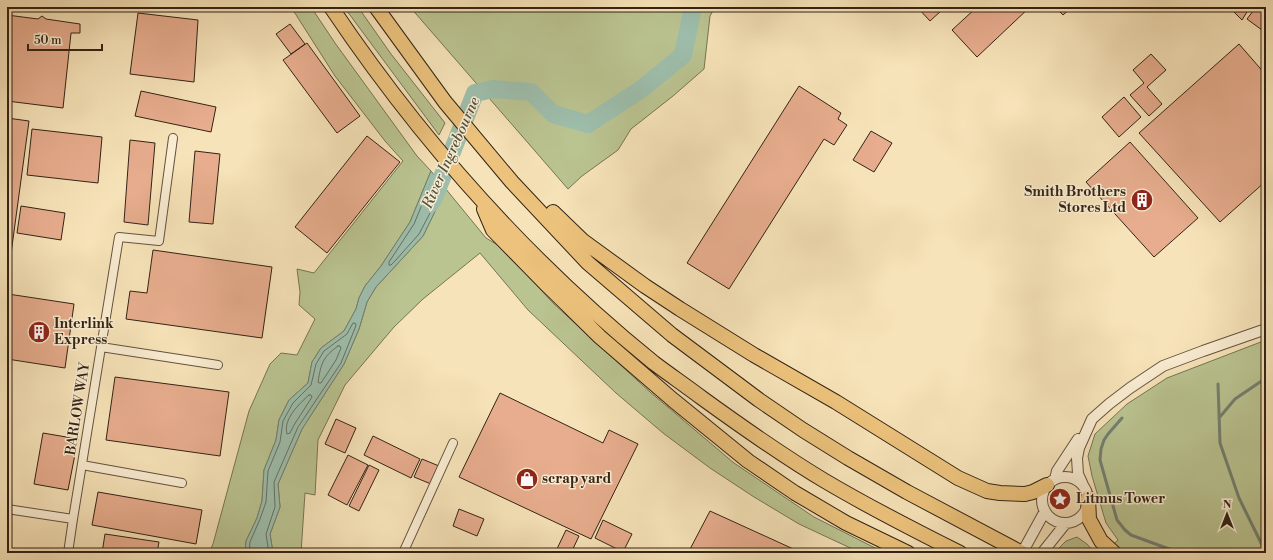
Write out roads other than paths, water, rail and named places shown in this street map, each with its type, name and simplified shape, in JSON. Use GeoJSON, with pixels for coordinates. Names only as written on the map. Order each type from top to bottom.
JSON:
{"type":"FeatureCollection","features":[{"type":"Feature","properties":{"kind":"highway"},"geometry":{"type":"LineString","coordinates":[[331,7],[387,88],[476,196],[564,285],[609,325],[656,364],[736,423],[824,480],[899,522],[960,553]]}},
{"type":"Feature","properties":{"kind":"highway"},"geometry":{"type":"LineString","coordinates":[[376,7],[445,102],[512,182],[588,263],[672,335],[759,400],[803,430],[907,492],[1022,553]]}},
{"type":"Feature","properties":{"kind":"highway"},"geometry":{"type":"LineString","coordinates":[[512,182],[537,196],[583,241],[645,286],[754,355],[836,402],[958,478],[987,491],[1006,494],[1033,492],[1051,482]]}},
{"type":"Feature","properties":{"kind":"highway"},"geometry":{"type":"LineString","coordinates":[[476,196],[493,230],[600,337],[673,400],[748,461],[783,485],[846,523],[908,553]]}},
{"type":"Feature","properties":{"kind":"highway"},"geometry":{"type":"LineString","coordinates":[[1088,498],[1089,520],[1101,541],[1114,553]]}},
{"type":"Feature","properties":{"kind":"street","name":"BARLOW WAY"},"geometry":{"type":"LineString","coordinates":[[68,553],[119,237],[159,241],[173,138]]}},
{"type":"Feature","properties":{"kind":"street"},"geometry":{"type":"LineString","coordinates":[[1044,511],[1054,520],[1066,523],[1079,518],[1084,512],[1087,506],[1088,498],[1078,474],[1077,458],[1079,448],[1084,433],[1092,419],[1109,404],[1163,366],[1266,329]]}},
{"type":"Feature","properties":{"kind":"street"},"geometry":{"type":"LineString","coordinates":[[101,347],[218,365]]}},
{"type":"Feature","properties":{"kind":"street"},"geometry":{"type":"LineString","coordinates":[[1022,553],[1044,511],[1042,498],[1076,441],[1084,433]]}},
{"type":"Feature","properties":{"kind":"street"},"geometry":{"type":"LineString","coordinates":[[403,553],[452,443]]}},
{"type":"Feature","properties":{"kind":"street"},"geometry":{"type":"LineString","coordinates":[[82,465],[182,483]]}},
{"type":"Feature","properties":{"kind":"street"},"geometry":{"type":"LineString","coordinates":[[1051,482],[1062,476],[1070,477],[1083,485]]}},
{"type":"Feature","properties":{"kind":"street"},"geometry":{"type":"LineString","coordinates":[[7,509],[73,520]]}},
{"type":"Feature","properties":{"kind":"street"},"geometry":{"type":"LineString","coordinates":[[1042,553],[1066,523]]}},
{"type":"Feature","properties":{"kind":"water"},"geometry":{"type":"Polygon","coordinates":[[[431,171],[445,188],[423,236],[376,287],[367,302],[359,329],[344,364],[302,429],[278,484],[280,507],[270,534],[273,553],[245,553],[246,541],[257,518],[262,501],[264,470],[276,440],[279,420],[289,400],[308,383],[312,362],[321,348],[344,331],[356,309],[359,298],[365,286],[381,266],[410,222],[431,171]]]}},
{"type":"Feature","properties":{"kind":"waterway","name":"River Ingrebourne"},"geometry":{"type":"LineString","coordinates":[[430,204],[434,198],[475,93],[493,89],[531,92],[553,114],[588,124],[643,88],[683,55],[693,7]]}},
{"type":"Feature","properties":{"kind":"waterway"},"geometry":{"type":"LineString","coordinates":[[1219,418],[1235,399],[1266,378]]}},
{"type":"Feature","properties":{"kind":"waterway"},"geometry":{"type":"LineString","coordinates":[[1218,384],[1220,443],[1239,498],[1266,553]]}},
{"type":"Feature","properties":{"kind":"waterway"},"geometry":{"type":"LineString","coordinates":[[1122,418],[1104,440],[1100,460],[1117,520],[1131,535],[1180,553]]}},
{"type":"Feature","properties":{"kind":"place","name":"Smith Brothers Stores Ltd"},"geometry":{"type":"Point","coordinates":[1142,200]}},
{"type":"Feature","properties":{"kind":"place","name":"Interlink Express"},"geometry":{"type":"Point","coordinates":[39,332]}},
{"type":"Feature","properties":{"kind":"place","name":"scrap yard"},"geometry":{"type":"Point","coordinates":[527,479]}},
{"type":"Feature","properties":{"kind":"place","name":"Litmus Tower"},"geometry":{"type":"Point","coordinates":[1060,499]}}]}
